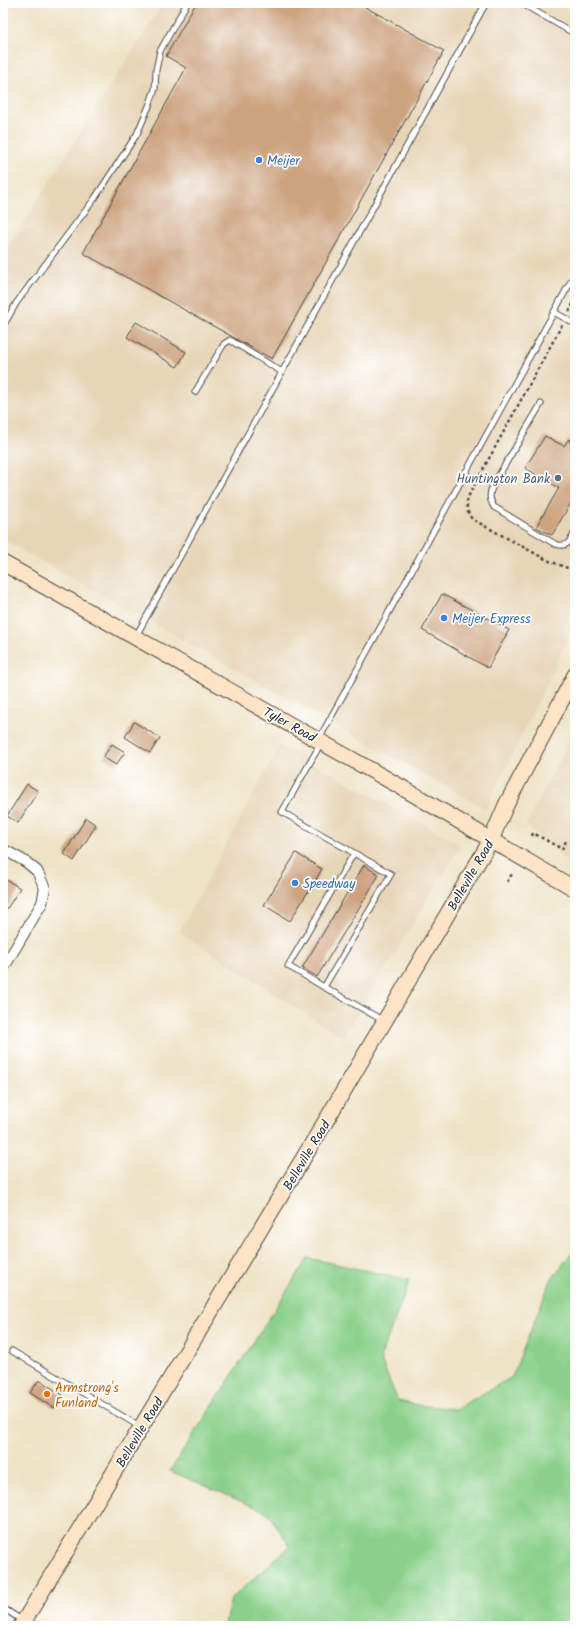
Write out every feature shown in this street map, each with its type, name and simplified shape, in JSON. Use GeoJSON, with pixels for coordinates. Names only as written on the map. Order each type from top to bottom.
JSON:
{"type":"FeatureCollection","features":[{"type":"Feature","properties":{"kind":"main road","name":"Tyler Road"},"geometry":{"type":"LineString","coordinates":[[3,563],[320,741],[575,889]]}},
{"type":"Feature","properties":{"kind":"main road","name":"Belleville Road"},"geometry":{"type":"LineString","coordinates":[[23,1624],[275,1206],[491,840],[506,805],[575,675]]}},
{"type":"Feature","properties":{"kind":"street"},"geometry":{"type":"LineString","coordinates":[[3,849],[37,870],[45,888],[42,903],[3,969]]}},
{"type":"Feature","properties":{"kind":"lane"},"geometry":{"type":"LineString","coordinates":[[3,326],[17,302],[95,198],[137,134],[155,89],[156,70],[160,52],[187,3]]}},
{"type":"Feature","properties":{"kind":"lane"},"geometry":{"type":"LineString","coordinates":[[136,637],[486,3]]}},
{"type":"Feature","properties":{"kind":"lane"},"geometry":{"type":"LineString","coordinates":[[521,3],[575,34]]}},
{"type":"Feature","properties":{"kind":"lane"},"geometry":{"type":"LineString","coordinates":[[324,987],[391,874],[282,812],[575,274]]}},
{"type":"Feature","properties":{"kind":"lane"},"geometry":{"type":"LineString","coordinates":[[554,312],[575,324]]}},
{"type":"Feature","properties":{"kind":"lane"},"geometry":{"type":"LineString","coordinates":[[195,392],[224,344],[230,340],[282,372]]}},
{"type":"Feature","properties":{"kind":"lane"},"geometry":{"type":"LineString","coordinates":[[541,404],[489,493],[490,498],[494,508],[555,544],[564,546],[569,543],[575,532]]}},
{"type":"Feature","properties":{"kind":"lane"},"geometry":{"type":"LineString","coordinates":[[354,853],[288,966],[384,1022]]}},
{"type":"Feature","properties":{"kind":"lane"},"geometry":{"type":"LineString","coordinates":[[12,1351],[141,1428]]}},
{"type":"Feature","properties":{"kind":"lane"},"geometry":{"type":"LineString","coordinates":[[3,1608],[23,1624]]}},
{"type":"Feature","properties":{"kind":"path"},"geometry":{"type":"LineString","coordinates":[[532,836],[533,833],[562,849],[566,841]]}},
{"type":"Feature","properties":{"kind":"path"},"geometry":{"type":"LineString","coordinates":[[507,882],[512,874]]}},
{"type":"Feature","properties":{"kind":"shaded area"},"geometry":{"type":"Polygon","coordinates":[[[163,3],[557,3],[575,13],[575,625],[486,809],[3,540],[3,254],[163,3]]]}},
{"type":"Feature","properties":{"kind":"shaded area"},"geometry":{"type":"Polygon","coordinates":[[[575,729],[575,865],[526,825],[575,729]]]}},
{"type":"Feature","properties":{"kind":"shaded area"},"geometry":{"type":"Polygon","coordinates":[[[280,745],[461,845],[343,1038],[179,932],[280,745]]]}},
{"type":"Feature","properties":{"kind":"green space"},"geometry":{"type":"Polygon","coordinates":[[[575,1248],[575,1626],[224,1626],[231,1599],[290,1546],[267,1512],[170,1471],[308,1258],[410,1280],[380,1358],[398,1401],[418,1405],[456,1409],[512,1377],[551,1280],[575,1248]]]}},
{"type":"Feature","properties":{"kind":"building","name":"Meijer"},"geometry":{"type":"Polygon","coordinates":[[[196,3],[358,3],[444,51],[272,359],[83,253],[186,68],[166,56],[196,3]]]}},
{"type":"Feature","properties":{"kind":"building"},"geometry":{"type":"Polygon","coordinates":[[[136,322],[186,352],[177,367],[127,337],[136,322]]]}},
{"type":"Feature","properties":{"kind":"building","name":"Huntington Bank"},"geometry":{"type":"Polygon","coordinates":[[[545,436],[564,446],[569,439],[572,446],[575,448],[575,496],[552,535],[536,527],[559,488],[525,468],[545,436]]]}},
{"type":"Feature","properties":{"kind":"building"},"geometry":{"type":"Polygon","coordinates":[[[442,594],[509,630],[488,668],[422,630],[442,594]]]}},
{"type":"Feature","properties":{"kind":"building"},"geometry":{"type":"Polygon","coordinates":[[[134,722],[160,738],[150,753],[125,737],[134,722]]]}},
{"type":"Feature","properties":{"kind":"building"},"geometry":{"type":"Polygon","coordinates":[[[112,744],[125,752],[116,765],[103,757],[112,744]]]}},
{"type":"Feature","properties":{"kind":"building"},"geometry":{"type":"Polygon","coordinates":[[[27,784],[38,791],[18,823],[7,816],[27,784]]]}},
{"type":"Feature","properties":{"kind":"building"},"geometry":{"type":"Polygon","coordinates":[[[86,818],[96,825],[74,861],[64,854],[86,818]]]}},
{"type":"Feature","properties":{"kind":"building"},"geometry":{"type":"Polygon","coordinates":[[[296,853],[322,869],[315,881],[317,882],[311,891],[309,890],[290,921],[264,905],[296,853]]]}},
{"type":"Feature","properties":{"kind":"building"},"geometry":{"type":"Polygon","coordinates":[[[364,865],[379,875],[317,977],[302,968],[364,865]]]}},
{"type":"Feature","properties":{"kind":"building"},"geometry":{"type":"Polygon","coordinates":[[[3,878],[20,888],[3,915],[3,878]]]}},
{"type":"Feature","properties":{"kind":"building","name":"Armstrong's Funland"},"geometry":{"type":"Polygon","coordinates":[[[39,1380],[63,1395],[54,1408],[30,1393],[39,1380]]]}},
{"type":"Feature","properties":{"kind":"place","name":"Meijer"},"geometry":{"type":"Point","coordinates":[259,160]}},
{"type":"Feature","properties":{"kind":"place","name":"Huntington Bank"},"geometry":{"type":"Point","coordinates":[558,478]}},
{"type":"Feature","properties":{"kind":"place","name":"Meijer Express"},"geometry":{"type":"Point","coordinates":[444,618]}},
{"type":"Feature","properties":{"kind":"place","name":"Speedway"},"geometry":{"type":"Point","coordinates":[295,883]}},
{"type":"Feature","properties":{"kind":"place","name":"Armstrong's Funland"},"geometry":{"type":"Point","coordinates":[47,1394]}}]}
